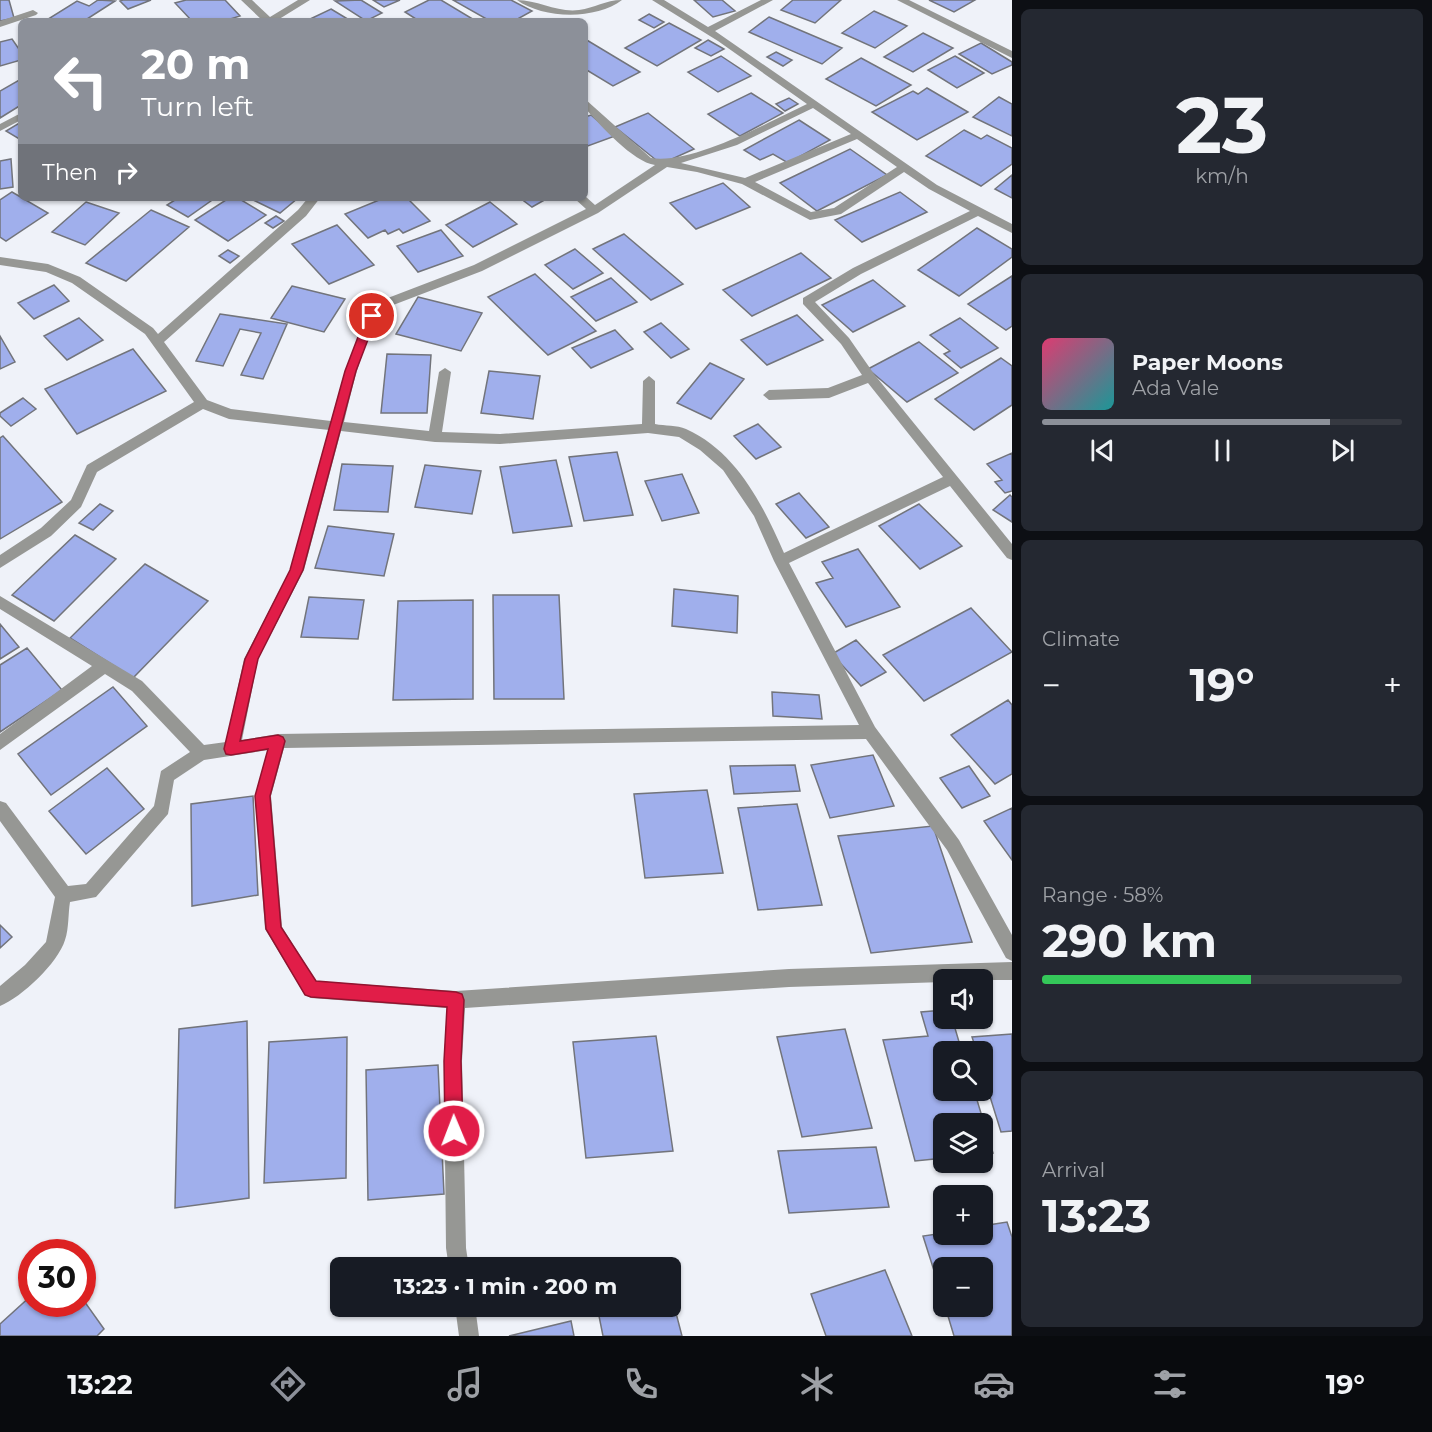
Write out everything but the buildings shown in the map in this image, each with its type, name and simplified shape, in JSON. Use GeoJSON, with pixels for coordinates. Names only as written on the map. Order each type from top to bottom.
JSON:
{"type":"FeatureCollection","features":[{"type":"Feature","properties":{"kind":"street"},"geometry":{"type":"LineString","coordinates":[[28,0],[33,17]]}},
{"type":"Feature","properties":{"kind":"street"},"geometry":{"type":"LineString","coordinates":[[246,0],[266,18]]}},
{"type":"Feature","properties":{"kind":"street"},"geometry":{"type":"LineString","coordinates":[[274,18],[305,0]]}},
{"type":"Feature","properties":{"kind":"street"},"geometry":{"type":"LineString","coordinates":[[522,0],[556,12],[580,13],[617,0]]}},
{"type":"Feature","properties":{"kind":"street"},"geometry":{"type":"LineString","coordinates":[[657,0],[707,31],[933,187],[979,211],[1010,223]]}},
{"type":"Feature","properties":{"kind":"street"},"geometry":{"type":"LineString","coordinates":[[707,31],[768,0]]}},
{"type":"Feature","properties":{"kind":"street"},"geometry":{"type":"LineString","coordinates":[[902,0],[1012,55]]}},
{"type":"Feature","properties":{"kind":"street"},"geometry":{"type":"LineString","coordinates":[[549,18],[556,12]]}},
{"type":"Feature","properties":{"kind":"street"},"geometry":{"type":"LineString","coordinates":[[0,24],[18,20]]}},
{"type":"Feature","properties":{"kind":"street"},"geometry":{"type":"LineString","coordinates":[[231,749],[251,659],[297,570],[351,371],[372,316],[384,304],[478,268],[594,210],[663,165],[733,143],[813,104]]}},
{"type":"Feature","properties":{"kind":"street"},"geometry":{"type":"LineString","coordinates":[[588,105],[603,122],[648,161],[697,169],[746,182],[810,216],[837,211],[904,167]]}},
{"type":"Feature","properties":{"kind":"street"},"geometry":{"type":"LineString","coordinates":[[0,128],[18,118]]}},
{"type":"Feature","properties":{"kind":"street"},"geometry":{"type":"LineString","coordinates":[[746,182],[858,135]]}},
{"type":"Feature","properties":{"kind":"street"},"geometry":{"type":"LineString","coordinates":[[157,341],[302,213],[312,201]]}},
{"type":"Feature","properties":{"kind":"street"},"geometry":{"type":"LineString","coordinates":[[584,201],[594,210]]}},
{"type":"Feature","properties":{"kind":"street"},"geometry":{"type":"LineString","coordinates":[[979,211],[857,271],[807,301],[845,341],[870,377],[1012,554]]}},
{"type":"Feature","properties":{"kind":"street"},"geometry":{"type":"LineString","coordinates":[[0,261],[48,268],[76,280],[149,331],[202,403],[229,414],[435,437],[500,439],[648,428],[682,433],[705,447],[728,466],[760,514],[781,561],[870,732],[952,845],[1012,952]]}},
{"type":"Feature","properties":{"kind":"street"},"geometry":{"type":"LineString","coordinates":[[0,274],[17,263]]}},
{"type":"Feature","properties":{"kind":"street"},"geometry":{"type":"LineString","coordinates":[[435,437],[445,372]]}},
{"type":"Feature","properties":{"kind":"street"},"geometry":{"type":"LineString","coordinates":[[769,395],[829,393],[870,377]]}},
{"type":"Feature","properties":{"kind":"street"},"geometry":{"type":"LineString","coordinates":[[648,428],[649,381]]}},
{"type":"Feature","properties":{"kind":"street"},"geometry":{"type":"LineString","coordinates":[[0,562],[46,532],[76,503],[92,469],[202,403]]}},
{"type":"Feature","properties":{"kind":"street"},"geometry":{"type":"LineString","coordinates":[[781,561],[952,479]]}},
{"type":"Feature","properties":{"kind":"street"},"geometry":{"type":"LineString","coordinates":[[0,602],[137,686],[201,753]]}},
{"type":"Feature","properties":{"kind":"street"},"geometry":{"type":"LineString","coordinates":[[0,743],[104,667]]}},
{"type":"Feature","properties":{"kind":"street"},"geometry":{"type":"LineString","coordinates":[[64,895],[90,891],[162,809],[167,776],[201,753],[278,741],[870,732]]}},
{"type":"Feature","properties":{"kind":"street"},"geometry":{"type":"LineString","coordinates":[[278,741],[263,796],[273,929],[311,989],[456,1000],[789,978],[1012,971]]}},
{"type":"Feature","properties":{"kind":"street"},"geometry":{"type":"LineString","coordinates":[[0,808],[64,895]]}},
{"type":"Feature","properties":{"kind":"street"},"geometry":{"type":"LineString","coordinates":[[0,996],[25,978],[56,941],[59,909],[64,895]]}},
{"type":"Feature","properties":{"kind":"street"},"geometry":{"type":"LineString","coordinates":[[456,1000],[453,1061],[457,1257]]}},
{"type":"Feature","properties":{"kind":"street"},"geometry":{"type":"LineString","coordinates":[[466,1317],[469,1336]]}},
{"type":"Feature","properties":{"kind":"route"},"geometry":{"type":"LineString","coordinates":[[372,316],[351,371],[297,570],[251,659],[231,749],[278,741],[263,796],[273,929],[311,989],[456,1000],[453,1061],[454,1131]]}}]}
